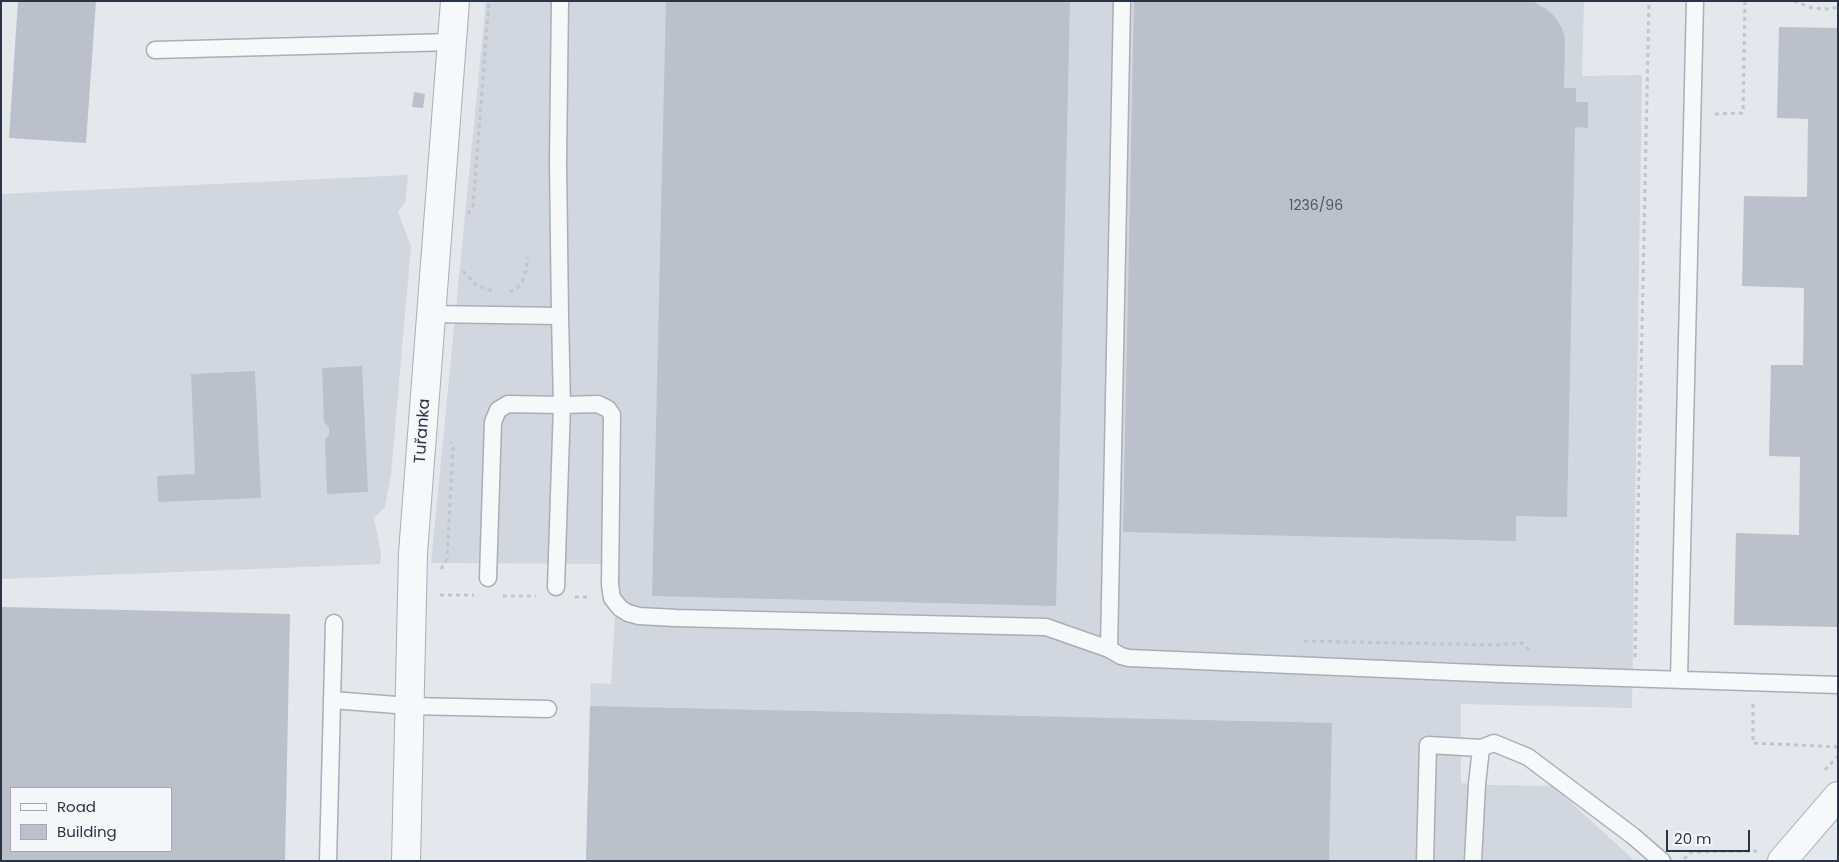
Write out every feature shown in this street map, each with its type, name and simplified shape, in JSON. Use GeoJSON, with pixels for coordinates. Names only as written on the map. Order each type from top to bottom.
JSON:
{"type":"FeatureCollection","features":[{"type":"Feature","properties":{"kind":"street","name":"Tuřanka"},"geometry":{"type":"LineString","coordinates":[[406,861],[413,553],[455,1]]}},
{"type":"Feature","properties":{"kind":"street"},"geometry":{"type":"LineString","coordinates":[[1772,853],[1838,796]]}},
{"type":"Feature","properties":{"kind":"lane"},"geometry":{"type":"LineString","coordinates":[[556,587],[562,405],[558,162],[560,1]]}},
{"type":"Feature","properties":{"kind":"lane"},"geometry":{"type":"LineString","coordinates":[[1109,649],[1122,1]]}},
{"type":"Feature","properties":{"kind":"lane"},"geometry":{"type":"LineString","coordinates":[[1679,679],[1696,1]]}},
{"type":"Feature","properties":{"kind":"lane"},"geometry":{"type":"LineString","coordinates":[[155,50],[452,42]]}},
{"type":"Feature","properties":{"kind":"lane"},"geometry":{"type":"LineString","coordinates":[[432,314],[560,316]]}},
{"type":"Feature","properties":{"kind":"lane"},"geometry":{"type":"LineString","coordinates":[[488,578],[493,422],[498,410],[508,404],[598,404],[608,409],[612,415],[610,585],[612,598],[620,608],[628,613],[652,617],[1046,628],[1109,649],[1129,658],[1838,684]]}},
{"type":"Feature","properties":{"kind":"lane"},"geometry":{"type":"LineString","coordinates":[[328,861],[334,623]]}},
{"type":"Feature","properties":{"kind":"lane"},"geometry":{"type":"LineString","coordinates":[[332,700],[409,706],[548,709]]}},
{"type":"Feature","properties":{"kind":"lane"},"geometry":{"type":"LineString","coordinates":[[1424,861],[1428,745],[1481,748],[1494,743],[1528,757],[1662,861]]}},
{"type":"Feature","properties":{"kind":"lane"},"geometry":{"type":"LineString","coordinates":[[1474,861],[1477,784],[1481,748]]}},
{"type":"Feature","properties":{"kind":"path"},"geometry":{"type":"LineString","coordinates":[[468,214],[473,206],[490,1]]}},
{"type":"Feature","properties":{"kind":"path"},"geometry":{"type":"LineString","coordinates":[[1692,115],[1743,113],[1745,1]]}},
{"type":"Feature","properties":{"kind":"path"},"geometry":{"type":"LineString","coordinates":[[1794,1],[1812,8],[1830,9],[1838,7]]}},
{"type":"Feature","properties":{"kind":"path"},"geometry":{"type":"LineString","coordinates":[[501,293],[510,292],[522,282],[526,272],[528,257]]}},
{"type":"Feature","properties":{"kind":"path"},"geometry":{"type":"LineString","coordinates":[[461,266],[463,272],[476,285],[496,292]]}},
{"type":"Feature","properties":{"kind":"path"},"geometry":{"type":"LineString","coordinates":[[1825,770],[1838,756]]}},
{"type":"Feature","properties":{"kind":"path"},"geometry":{"type":"LineString","coordinates":[[1682,861],[1691,852],[1772,853]]}},
{"type":"Feature","properties":{"kind":"shaded area"},"geometry":{"type":"Polygon","coordinates":[[[486,1],[1584,1],[1582,76],[1642,75],[1632,708],[1461,704],[1461,783],[1553,786],[1635,861],[586,861],[591,683],[611,684],[618,564],[431,563],[486,1]]]}},
{"type":"Feature","properties":{"kind":"shaded area"},"geometry":{"type":"Polygon","coordinates":[[[408,175],[405,203],[398,212],[411,246],[391,474],[385,507],[374,518],[381,554],[380,564],[1,579],[1,194],[408,175]]]}},
{"type":"Feature","properties":{"kind":"building"},"geometry":{"type":"Polygon","coordinates":[[[18,1],[96,1],[86,143],[9,138],[18,1]]]}},
{"type":"Feature","properties":{"kind":"building"},"geometry":{"type":"Polygon","coordinates":[[[666,1],[1070,1],[1056,606],[652,596],[666,1]]]}},
{"type":"Feature","properties":{"kind":"building"},"geometry":{"type":"Polygon","coordinates":[[[1134,1],[1532,1],[1554,16],[1562,28],[1565,39],[1564,88],[1576,88],[1576,102],[1588,102],[1588,128],[1575,127],[1567,517],[1516,516],[1516,541],[1123,532],[1134,1]]]}},
{"type":"Feature","properties":{"kind":"building"},"geometry":{"type":"Polygon","coordinates":[[[1779,27],[1838,28],[1838,627],[1734,625],[1736,533],[1799,535],[1800,457],[1769,456],[1771,365],[1803,365],[1804,288],[1742,286],[1744,196],[1807,197],[1808,119],[1777,118],[1779,27]]]}},
{"type":"Feature","properties":{"kind":"building"},"geometry":{"type":"Polygon","coordinates":[[[414,92],[425,94],[423,108],[412,107],[414,92]]]}},
{"type":"Feature","properties":{"kind":"building"},"geometry":{"type":"Polygon","coordinates":[[[362,366],[368,492],[327,494],[325,440],[329,435],[329,427],[324,422],[322,368],[362,366]]]}},
{"type":"Feature","properties":{"kind":"building"},"geometry":{"type":"Polygon","coordinates":[[[255,371],[261,498],[158,502],[157,476],[195,474],[191,374],[255,371]]]}},
{"type":"Feature","properties":{"kind":"building"},"geometry":{"type":"Polygon","coordinates":[[[1,607],[290,614],[285,861],[1,861],[1,607]]]}},
{"type":"Feature","properties":{"kind":"building"},"geometry":{"type":"Polygon","coordinates":[[[590,706],[1332,723],[1329,861],[586,861],[590,706]]]}}]}
